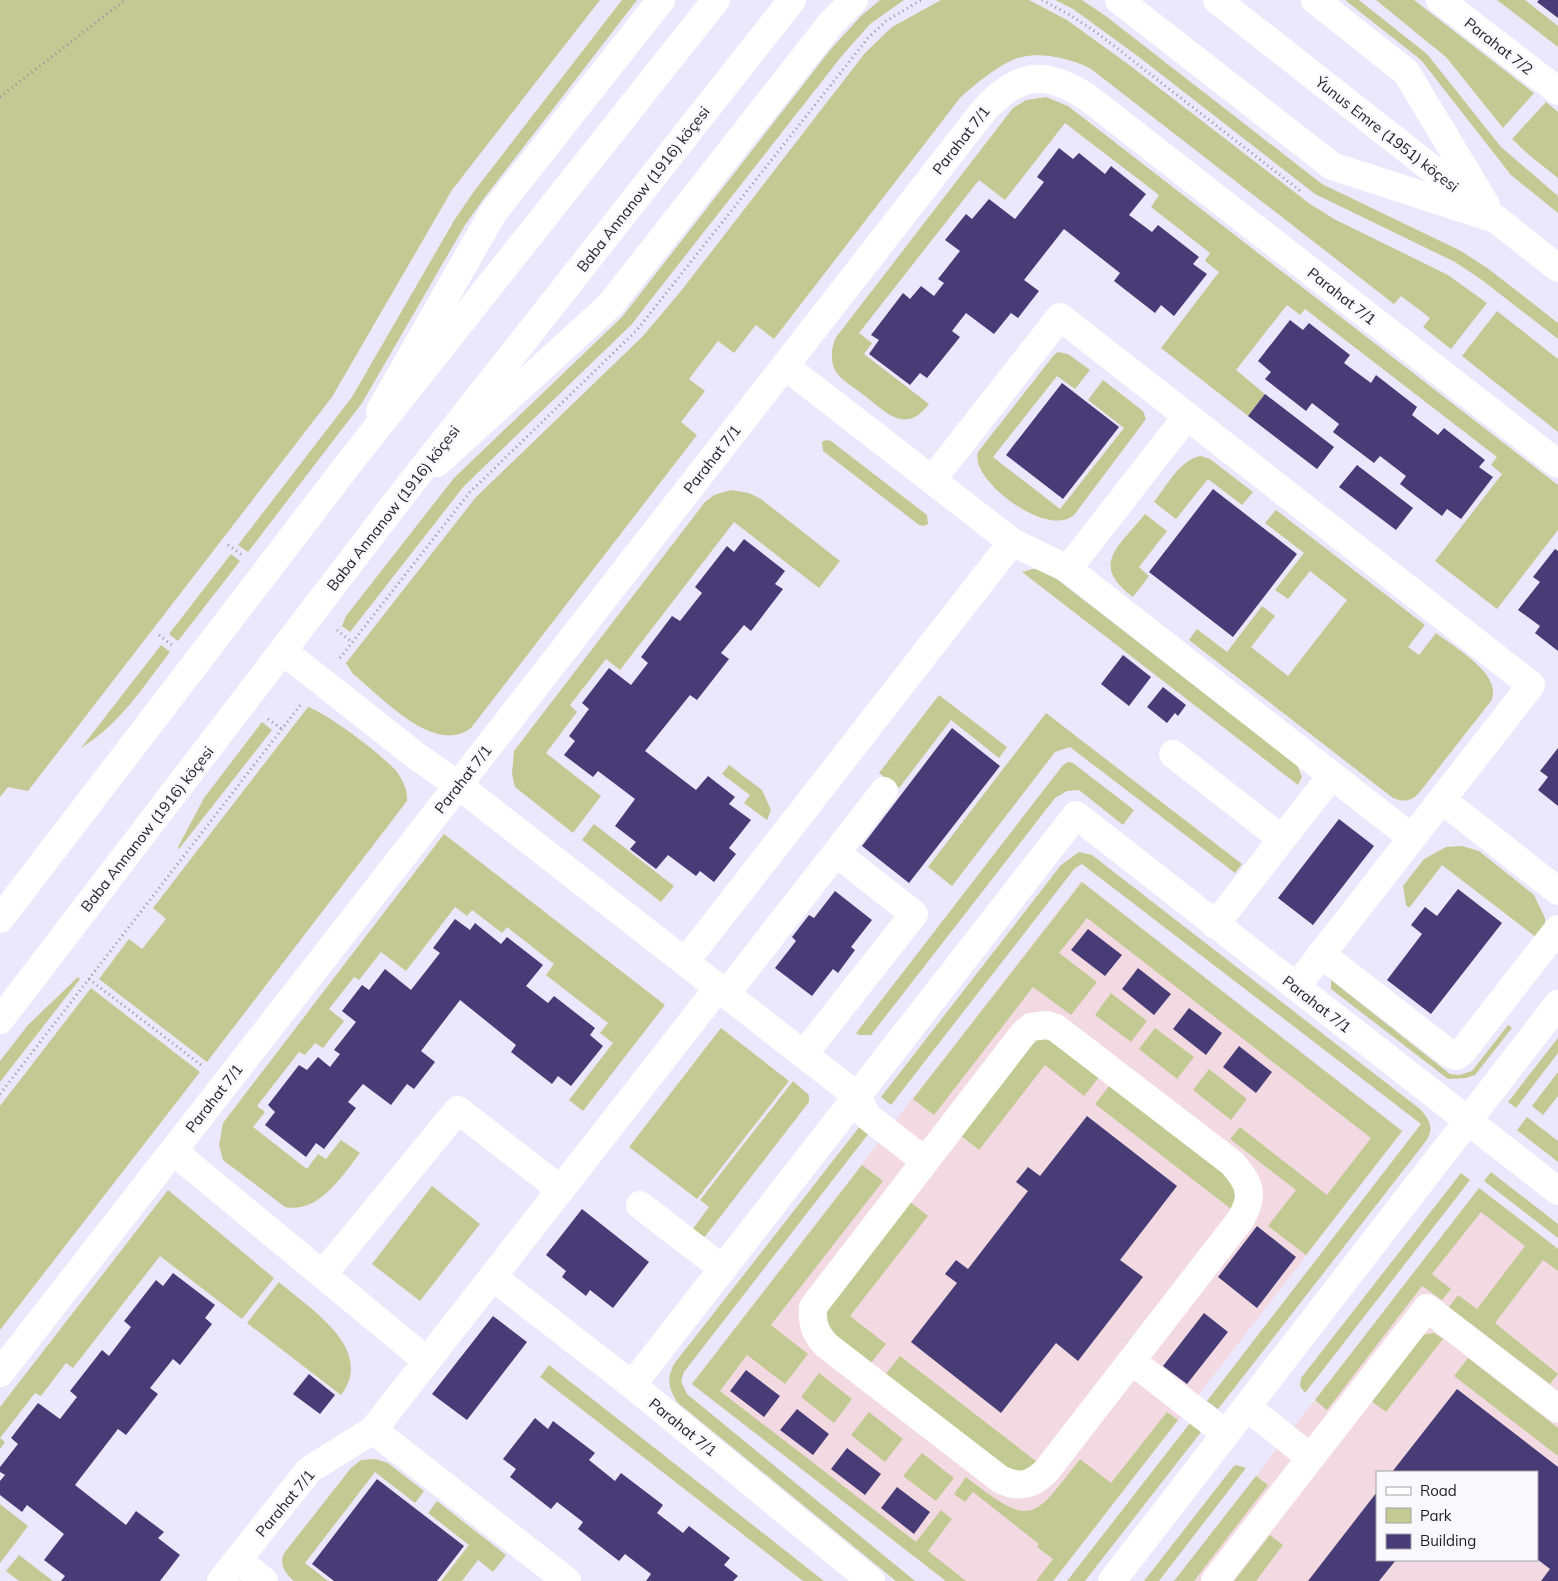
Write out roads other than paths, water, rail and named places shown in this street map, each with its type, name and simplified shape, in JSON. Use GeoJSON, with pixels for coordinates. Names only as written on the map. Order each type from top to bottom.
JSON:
{"type":"FeatureCollection","features":[{"type":"Feature","properties":{"kind":"street"},"geometry":{"type":"LineString","coordinates":[[353,458],[493,213],[661,0]]}},
{"type":"Feature","properties":{"kind":"street"},"geometry":{"type":"LineString","coordinates":[[0,919],[353,458],[716,0]]}},
{"type":"Feature","properties":{"kind":"street","name":"Baba Annanow (1916) köçesi"},"geometry":{"type":"LineString","coordinates":[[0,1020],[401,496],[792,0]]}},
{"type":"Feature","properties":{"kind":"street"},"geometry":{"type":"LineString","coordinates":[[401,496],[610,305],[832,22],[854,0]]}},
{"type":"Feature","properties":{"kind":"street"},"geometry":{"type":"LineString","coordinates":[[1119,0],[1332,166],[1495,219]]}},
{"type":"Feature","properties":{"kind":"street","name":"Ýunus Emre (1951) köçesi"},"geometry":{"type":"LineString","coordinates":[[1217,0],[1558,268]]}},
{"type":"Feature","properties":{"kind":"street"},"geometry":{"type":"LineString","coordinates":[[1314,0],[1406,72],[1495,219]]}},
{"type":"Feature","properties":{"kind":"street","name":"Parahat 7/2"},"geometry":{"type":"LineString","coordinates":[[1440,0],[1558,91]]}},
{"type":"Feature","properties":{"kind":"street","name":"Parahat 7/1"},"geometry":{"type":"LineString","coordinates":[[0,1373],[985,109],[1006,89],[1020,81],[1032,78],[1045,78],[1062,82],[1087,97],[1558,464]]}},
{"type":"Feature","properties":{"kind":"street"},"geometry":{"type":"LineString","coordinates":[[932,480],[1060,317],[1531,685],[1296,987]]}},
{"type":"Feature","properties":{"kind":"street"},"geometry":{"type":"LineString","coordinates":[[785,366],[1012,542],[1068,569],[1412,838]]}},
{"type":"Feature","properties":{"kind":"street"},"geometry":{"type":"LineString","coordinates":[[1068,569],[1187,416]]}},
{"type":"Feature","properties":{"kind":"street"},"geometry":{"type":"LineString","coordinates":[[685,962],[1012,542]]}},
{"type":"Feature","properties":{"kind":"street"},"geometry":{"type":"LineString","coordinates":[[283,651],[858,1096],[867,1116],[924,1161]]}},
{"type":"Feature","properties":{"kind":"street"},"geometry":{"type":"LineString","coordinates":[[1173,754],[1282,839]]}},
{"type":"Feature","properties":{"kind":"street"},"geometry":{"type":"LineString","coordinates":[[1216,925],[1332,775]]}},
{"type":"Feature","properties":{"kind":"street","name":"Parahat 7/1"},"geometry":{"type":"LineString","coordinates":[[221,1581],[309,1470],[373,1430],[561,1190],[836,853],[884,791]]}},
{"type":"Feature","properties":{"kind":"street"},"geometry":{"type":"LineString","coordinates":[[1442,800],[1558,891]]}},
{"type":"Feature","properties":{"kind":"street","name":"Parahat 7/1"},"geometry":{"type":"LineString","coordinates":[[858,1096],[1076,816],[1558,1191]]}},
{"type":"Feature","properties":{"kind":"street"},"geometry":{"type":"LineString","coordinates":[[804,1054],[914,914],[836,853]]}},
{"type":"Feature","properties":{"kind":"street"},"geometry":{"type":"LineString","coordinates":[[1321,954],[1450,1054],[1456,1056],[1462,1052],[1558,929]]}},
{"type":"Feature","properties":{"kind":"street"},"geometry":{"type":"LineString","coordinates":[[1112,1581],[1558,1004]]}},
{"type":"Feature","properties":{"kind":"street"},"geometry":{"type":"LineString","coordinates":[[1047,1025],[1056,1028],[1232,1163],[1243,1176],[1250,1190],[1248,1206],[1241,1219],[1132,1361],[1047,1470],[1037,1480],[1024,1486],[1010,1485],[1000,1480],[826,1345],[816,1334],[812,1320],[813,1307],[924,1161],[1023,1034],[1031,1027],[1047,1025]]}},
{"type":"Feature","properties":{"kind":"street"},"geometry":{"type":"LineString","coordinates":[[632,1385],[858,1096]]}},
{"type":"Feature","properties":{"kind":"street"},"geometry":{"type":"LineString","coordinates":[[323,1274],[458,1110],[561,1190]]}},
{"type":"Feature","properties":{"kind":"street"},"geometry":{"type":"LineString","coordinates":[[173,1151],[427,1361]]}},
{"type":"Feature","properties":{"kind":"street"},"geometry":{"type":"LineString","coordinates":[[640,1205],[723,1269]]}},
{"type":"Feature","properties":{"kind":"street","name":"Parahat 7/1"},"geometry":{"type":"LineString","coordinates":[[493,1277],[632,1385],[871,1581]]}},
{"type":"Feature","properties":{"kind":"street"},"geometry":{"type":"LineString","coordinates":[[1215,1581],[1427,1308],[1558,1409]]}},
{"type":"Feature","properties":{"kind":"street"},"geometry":{"type":"LineString","coordinates":[[1132,1361],[1226,1434]]}},
{"type":"Feature","properties":{"kind":"street"},"geometry":{"type":"LineString","coordinates":[[1246,1407],[1311,1458]]}},
{"type":"Feature","properties":{"kind":"street"},"geometry":{"type":"LineString","coordinates":[[373,1430],[567,1581]]}},
{"type":"Feature","properties":{"kind":"street"},"geometry":{"type":"LineString","coordinates":[[238,1560],[264,1581]]}}]}
